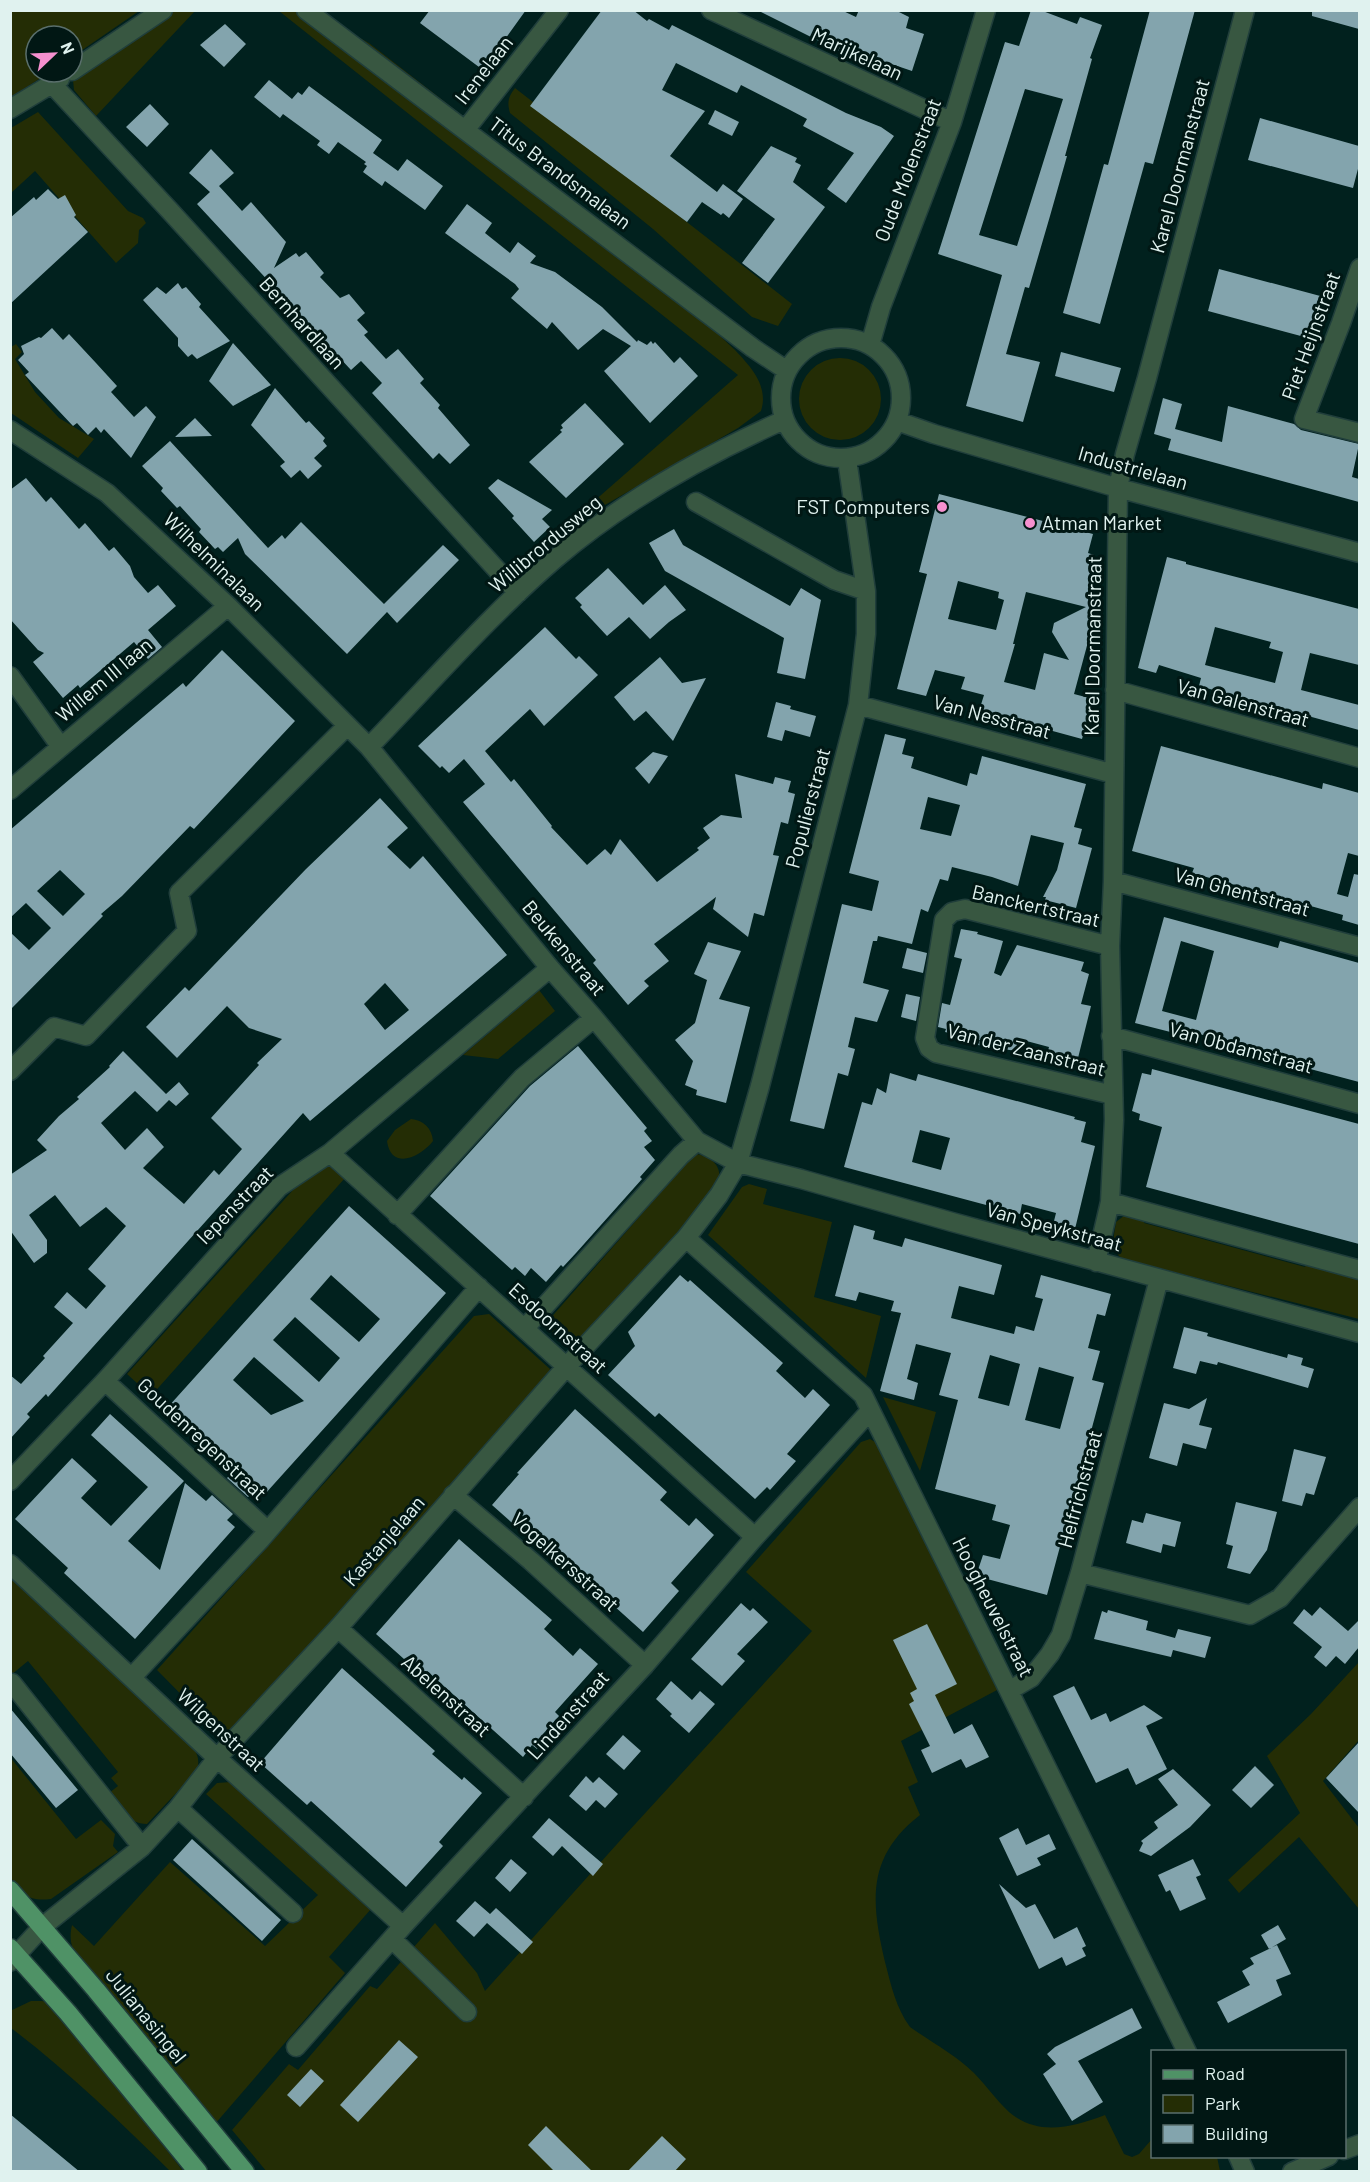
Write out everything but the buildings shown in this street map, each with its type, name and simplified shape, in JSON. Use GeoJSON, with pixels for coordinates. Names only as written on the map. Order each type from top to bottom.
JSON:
{"type":"FeatureCollection","features":[{"type":"Feature","properties":{"kind":"main road","name":"Julianasingel"},"geometry":{"type":"LineString","coordinates":[[10,1890],[96,1990],[245,2172]]}},
{"type":"Feature","properties":{"kind":"main road"},"geometry":{"type":"LineString","coordinates":[[12,1955],[68,2013],[198,2172]]}},
{"type":"Feature","properties":{"kind":"street"},"geometry":{"type":"LineString","coordinates":[[84,63],[163,10]]}},
{"type":"Feature","properties":{"kind":"street","name":"Titus Brandsmalaan"},"geometry":{"type":"LineString","coordinates":[[306,10],[753,348],[786,370]]}},
{"type":"Feature","properties":{"kind":"street","name":"Irenelaan"},"geometry":{"type":"LineString","coordinates":[[465,129],[559,10]]}},
{"type":"Feature","properties":{"kind":"street","name":"Marijkelaan"},"geometry":{"type":"LineString","coordinates":[[711,10],[952,122]]}},
{"type":"Feature","properties":{"kind":"street","name":"Oude Molenstraat"},"geometry":{"type":"LineString","coordinates":[[870,345],[881,307],[952,122],[986,10]]}},
{"type":"Feature","properties":{"kind":"street","name":"Karel Doormanstraat"},"geometry":{"type":"LineString","coordinates":[[1096,1262],[1110,1202],[1114,1120],[1110,946],[1113,880],[1118,488],[1125,454],[1245,10]]}},
{"type":"Feature","properties":{"kind":"street"},"geometry":{"type":"LineString","coordinates":[[10,109],[52,84]]}},
{"type":"Feature","properties":{"kind":"street","name":"Bernhardlaan"},"geometry":{"type":"LineString","coordinates":[[52,84],[518,593]]}},
{"type":"Feature","properties":{"kind":"street","name":"Piet Heijnstraat"},"geometry":{"type":"LineString","coordinates":[[1359,268],[1341,323],[1304,419],[1359,433]]}},
{"type":"Feature","properties":{"kind":"street"},"geometry":{"type":"LineString","coordinates":[[832,338],[852,339],[870,345],[884,356],[894,370],[900,386],[901,404],[897,421],[889,435],[878,447],[863,455],[847,459],[828,458],[811,452],[796,440],[784,420],[780,407],[780,388],[786,370],[798,355],[814,344],[832,338]]}},
{"type":"Feature","properties":{"kind":"street","name":"Willibrordusweg"},"geometry":{"type":"LineString","coordinates":[[369,747],[518,593],[557,558],[619,511],[688,467],[784,420]]}},
{"type":"Feature","properties":{"kind":"street","name":"Industrielaan"},"geometry":{"type":"LineString","coordinates":[[897,421],[1118,488],[1359,553]]}},
{"type":"Feature","properties":{"kind":"street","name":"Wilhelminalaan"},"geometry":{"type":"LineString","coordinates":[[10,430],[107,493],[228,606],[369,747]]}},
{"type":"Feature","properties":{"kind":"street","name":"Populierstraat"},"geometry":{"type":"LineString","coordinates":[[738,1163],[858,705],[867,634],[867,591],[847,459]]}},
{"type":"Feature","properties":{"kind":"street"},"geometry":{"type":"LineString","coordinates":[[696,502],[834,580],[867,591]]}},
{"type":"Feature","properties":{"kind":"street","name":"Willem III laan"},"geometry":{"type":"LineString","coordinates":[[10,790],[228,606]]}},
{"type":"Feature","properties":{"kind":"street"},"geometry":{"type":"LineString","coordinates":[[10,676],[61,747]]}},
{"type":"Feature","properties":{"kind":"street","name":"Van Galenstraat"},"geometry":{"type":"LineString","coordinates":[[1115,690],[1359,758]]}},
{"type":"Feature","properties":{"kind":"street","name":"Van Nesstraat"},"geometry":{"type":"LineString","coordinates":[[858,705],[1114,774]]}},
{"type":"Feature","properties":{"kind":"street"},"geometry":{"type":"LineString","coordinates":[[10,1071],[54,1027],[86,1036],[187,931],[179,893],[347,726]]}},
{"type":"Feature","properties":{"kind":"street","name":"Beukenstraat"},"geometry":{"type":"LineString","coordinates":[[369,747],[550,969],[697,1141],[738,1163]]}},
{"type":"Feature","properties":{"kind":"street","name":"Van Ghentstraat"},"geometry":{"type":"LineString","coordinates":[[1113,880],[1359,947]]}},
{"type":"Feature","properties":{"kind":"street","name":"Banckertstraat"},"geometry":{"type":"LineString","coordinates":[[929,1048],[925,1038],[943,931],[945,920],[952,912],[965,909],[1110,946]]}},
{"type":"Feature","properties":{"kind":"street","name":"Iepenstraat"},"geometry":{"type":"LineString","coordinates":[[10,1481],[105,1381],[279,1187],[330,1153],[550,969]]}},
{"type":"Feature","properties":{"kind":"street"},"geometry":{"type":"LineString","coordinates":[[397,1215],[522,1078],[594,1018]]}},
{"type":"Feature","properties":{"kind":"street","name":"Van Obdamstraat"},"geometry":{"type":"LineString","coordinates":[[1111,1036],[1359,1104]]}},
{"type":"Feature","properties":{"kind":"street","name":"Van der Zaanstraat"},"geometry":{"type":"LineString","coordinates":[[929,1048],[936,1053],[1113,1095]]}},
{"type":"Feature","properties":{"kind":"street"},"geometry":{"type":"LineString","coordinates":[[525,1328],[681,1155],[697,1141]]}},
{"type":"Feature","properties":{"kind":"street","name":"Esdoornstraat"},"geometry":{"type":"LineString","coordinates":[[330,1153],[755,1537]]}},
{"type":"Feature","properties":{"kind":"street","name":"Kastanjelaan"},"geometry":{"type":"LineString","coordinates":[[12,1955],[42,1927],[142,1846],[178,1808],[217,1758],[338,1628],[567,1366],[686,1238],[719,1195],[738,1163]]}},
{"type":"Feature","properties":{"kind":"street","name":"Van Speykstraat"},"geometry":{"type":"LineString","coordinates":[[738,1163],[1359,1333]]}},
{"type":"Feature","properties":{"kind":"street","name":"Van Speykstraat"},"geometry":{"type":"LineString","coordinates":[[1110,1202],[1359,1270]]}},
{"type":"Feature","properties":{"kind":"street","name":"Hoogheuvelstraat"},"geometry":{"type":"LineString","coordinates":[[686,1238],[863,1395],[1186,2050]]}},
{"type":"Feature","properties":{"kind":"street","name":"Helfrichstraat"},"geometry":{"type":"LineString","coordinates":[[1010,1690],[1031,1678],[1050,1654],[1061,1635],[1080,1573],[1159,1279]]}},
{"type":"Feature","properties":{"kind":"street"},"geometry":{"type":"LineString","coordinates":[[132,1677],[268,1531],[479,1287]]}},
{"type":"Feature","properties":{"kind":"street","name":"Goudenregenstraat"},"geometry":{"type":"LineString","coordinates":[[105,1381],[268,1531]]}},
{"type":"Feature","properties":{"kind":"street","name":"Lindenstraat"},"geometry":{"type":"LineString","coordinates":[[296,2047],[398,1932],[645,1665],[755,1537],[870,1412]]}},
{"type":"Feature","properties":{"kind":"street","name":"Vogelkersstraat"},"geometry":{"type":"LineString","coordinates":[[453,1494],[531,1561],[645,1665]]}},
{"type":"Feature","properties":{"kind":"street"},"geometry":{"type":"LineString","coordinates":[[1080,1573],[1250,1615],[1280,1598],[1359,1507]]}},
{"type":"Feature","properties":{"kind":"street","name":"Wilgenstraat"},"geometry":{"type":"LineString","coordinates":[[10,1564],[132,1677],[398,1932],[467,2012]]}},
{"type":"Feature","properties":{"kind":"street","name":"Abelenstraat"},"geometry":{"type":"LineString","coordinates":[[338,1628],[524,1797]]}},
{"type":"Feature","properties":{"kind":"street"},"geometry":{"type":"LineString","coordinates":[[12,1683],[142,1846]]}},
{"type":"Feature","properties":{"kind":"street"},"geometry":{"type":"LineString","coordinates":[[178,1808],[293,1913]]}},
{"type":"Feature","properties":{"kind":"street"},"geometry":{"type":"LineString","coordinates":[[1238,2158],[1245,2172]]}},
{"type":"Feature","properties":{"kind":"street"},"geometry":{"type":"LineString","coordinates":[[1292,2172],[1327,2158]]}},
{"type":"Feature","properties":{"kind":"green space"},"geometry":{"type":"Polygon","coordinates":[[[11,10],[139,11],[84,49],[84,24],[24,24],[24,84],[31,84],[11,97],[11,10]]]}},
{"type":"Feature","properties":{"kind":"green space"},"geometry":{"type":"Polygon","coordinates":[[[172,11],[195,11],[96,116],[74,90],[73,84],[84,84],[84,72],[172,11]]]}},
{"type":"Feature","properties":{"kind":"green space"},"geometry":{"type":"Polygon","coordinates":[[[279,11],[311,11],[369,43],[503,147],[631,253],[747,363],[761,385],[763,402],[761,411],[738,428],[560,531],[738,375],[279,11]]]}},
{"type":"Feature","properties":{"kind":"green space"},"geometry":{"type":"Polygon","coordinates":[[[515,88],[792,304],[778,326],[752,317],[653,229],[510,113],[509,100],[515,88]]]}},
{"type":"Feature","properties":{"kind":"green space"},"geometry":{"type":"Polygon","coordinates":[[[38,112],[128,211],[143,218],[146,223],[139,230],[138,243],[116,263],[35,171],[11,193],[11,128],[38,112]]]}},
{"type":"Feature","properties":{"kind":"green space"},"geometry":{"type":"Polygon","coordinates":[[[16,344],[22,352],[15,359],[35,392],[59,418],[94,439],[78,458],[11,413],[11,347],[16,344]]]}},
{"type":"Feature","properties":{"kind":"green space"},"geometry":{"type":"Polygon","coordinates":[[[840,358],[856,361],[869,370],[878,383],[881,399],[878,415],[869,428],[856,437],[840,440],[824,437],[811,428],[802,415],[799,399],[802,383],[811,370],[824,361],[840,358]]]}},
{"type":"Feature","properties":{"kind":"green space"},"geometry":{"type":"Polygon","coordinates":[[[539,990],[555,1011],[498,1059],[463,1055],[539,990]]]}},
{"type":"Feature","properties":{"kind":"green space"},"geometry":{"type":"Polygon","coordinates":[[[411,1119],[426,1126],[431,1132],[433,1141],[414,1156],[400,1158],[394,1156],[387,1141],[395,1130],[411,1119]]]}},
{"type":"Feature","properties":{"kind":"green space"},"geometry":{"type":"Polygon","coordinates":[[[693,1154],[712,1160],[718,1168],[719,1179],[708,1197],[580,1345],[569,1348],[550,1330],[548,1321],[683,1167],[680,1164],[693,1154]]]}},
{"type":"Feature","properties":{"kind":"green space"},"geometry":{"type":"Polygon","coordinates":[[[322,1163],[330,1165],[345,1178],[151,1396],[127,1374],[302,1180],[322,1163]]]}},
{"type":"Feature","properties":{"kind":"green space"},"geometry":{"type":"Polygon","coordinates":[[[749,1184],[767,1189],[763,1204],[832,1222],[814,1297],[881,1316],[866,1378],[708,1235],[742,1187],[749,1184]]]}},
{"type":"Feature","properties":{"kind":"green space"},"geometry":{"type":"Polygon","coordinates":[[[1125,1215],[1145,1216],[1144,1223],[1305,1267],[1307,1261],[1359,1276],[1359,1319],[1123,1259],[1116,1252],[1114,1238],[1116,1222],[1125,1215]]]}},
{"type":"Feature","properties":{"kind":"green space"},"geometry":{"type":"Polygon","coordinates":[[[489,1314],[550,1369],[548,1379],[236,1728],[223,1737],[157,1670],[474,1316],[489,1314]]]}},
{"type":"Feature","properties":{"kind":"green space"},"geometry":{"type":"Polygon","coordinates":[[[883,1397],[936,1412],[920,1471],[883,1397]]]}},
{"type":"Feature","properties":{"kind":"green space"},"geometry":{"type":"Polygon","coordinates":[[[870,1439],[875,1442],[999,1689],[901,1741],[918,1782],[908,1787],[920,1815],[902,1831],[890,1847],[877,1882],[876,1900],[880,1940],[894,1996],[901,2012],[910,2027],[967,2066],[1004,2107],[1020,2120],[1032,2125],[1056,2127],[1081,2123],[1105,2115],[1124,2154],[1132,2157],[1139,2154],[1151,2140],[1151,2158],[1217,2158],[1220,2171],[267,2172],[232,2130],[289,2064],[298,2070],[370,1986],[377,1989],[435,1923],[477,1973],[485,1991],[812,1631],[746,1572],[861,1442],[870,1439]]]}},
{"type":"Feature","properties":{"kind":"green space"},"geometry":{"type":"Polygon","coordinates":[[[10,1577],[196,1752],[197,1771],[147,1824],[129,1818],[117,1804],[109,1793],[118,1786],[111,1778],[118,1772],[28,1661],[11,1675],[10,1577]]]}},
{"type":"Feature","properties":{"kind":"green space"},"geometry":{"type":"Polygon","coordinates":[[[1359,1662],[1359,1740],[1323,1781],[1359,1828],[1359,1909],[1299,1837],[1239,1893],[1228,1880],[1300,1813],[1267,1756],[1311,1714],[1359,1662]]]}},
{"type":"Feature","properties":{"kind":"green space"},"geometry":{"type":"Polygon","coordinates":[[[10,1757],[76,1839],[101,1820],[115,1834],[113,1846],[118,1852],[51,1899],[43,1900],[27,1896],[11,1878],[10,1757]]]}},
{"type":"Feature","properties":{"kind":"green space"},"geometry":{"type":"Polygon","coordinates":[[[231,1782],[371,1909],[329,1957],[345,1973],[215,2124],[77,1958],[72,1946],[71,1934],[72,1925],[94,1946],[170,1862],[265,1946],[318,1895],[206,1794],[217,1783],[231,1782]]]}},
{"type":"Feature","properties":{"kind":"green space"},"geometry":{"type":"Polygon","coordinates":[[[31,2001],[53,2004],[183,2171],[170,2171],[73,2079],[11,2028],[10,2011],[31,2001]]]}},
{"type":"Feature","properties":{"kind":"place","name":"FST Computers"},"geometry":{"type":"Point","coordinates":[942,507]}},
{"type":"Feature","properties":{"kind":"place","name":"Atman Market"},"geometry":{"type":"Point","coordinates":[1030,523]}}]}
